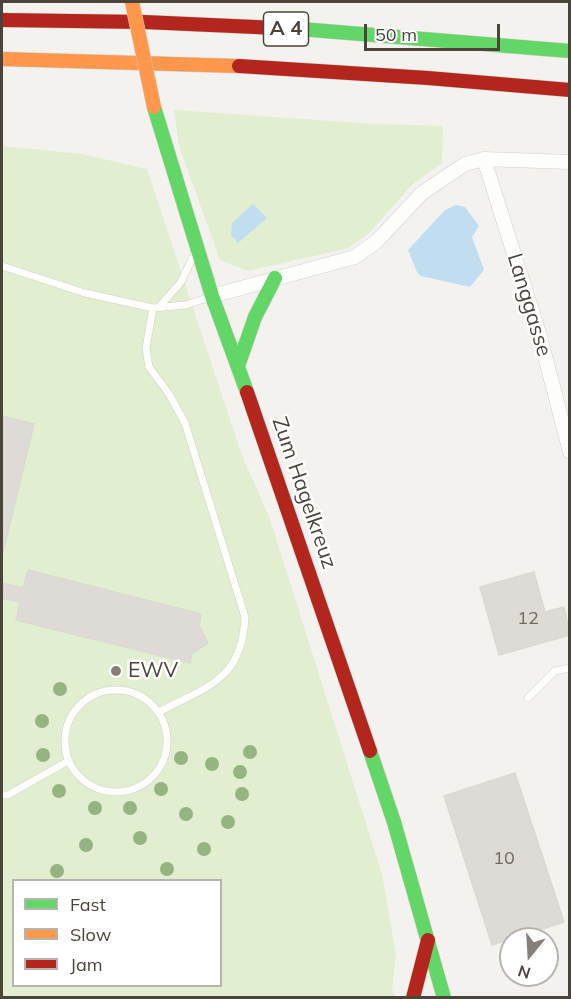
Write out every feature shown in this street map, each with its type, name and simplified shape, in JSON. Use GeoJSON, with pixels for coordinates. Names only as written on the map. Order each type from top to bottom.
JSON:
{"type":"FeatureCollection","features":[{"type":"Feature","properties":{"kind":"main road","name":"Zum Hagelkreuz"},"geometry":{"type":"LineString","coordinates":[[132,2],[154,107],[196,248],[394,822],[444,998]]}},
{"type":"Feature","properties":{"kind":"main road","name":"A 4"},"geometry":{"type":"LineString","coordinates":[[2,20],[87,20],[387,34],[570,51]]}},
{"type":"Feature","properties":{"kind":"main road","name":"A 4"},"geometry":{"type":"LineString","coordinates":[[2,59],[208,63],[372,72],[570,90]]}},
{"type":"Feature","properties":{"kind":"main road"},"geometry":{"type":"LineString","coordinates":[[238,366],[255,316],[275,278]]}},
{"type":"Feature","properties":{"kind":"main road"},"geometry":{"type":"LineString","coordinates":[[412,998],[428,940]]}},
{"type":"Feature","properties":{"kind":"street"},"geometry":{"type":"LineString","coordinates":[[212,296],[355,257],[377,241],[422,193],[465,164],[484,159],[570,162]]}},
{"type":"Feature","properties":{"kind":"street","name":"Langgasse"},"geometry":{"type":"LineString","coordinates":[[484,159],[539,333],[570,452]]}},
{"type":"Feature","properties":{"kind":"lane"},"geometry":{"type":"LineString","coordinates":[[159,712],[216,682],[232,667],[244,641],[245,617],[185,423],[169,394],[149,368],[146,348],[156,308],[189,269],[196,248]]}},
{"type":"Feature","properties":{"kind":"lane"},"geometry":{"type":"LineString","coordinates":[[2,266],[85,293],[156,308],[186,305],[212,296]]}},
{"type":"Feature","properties":{"kind":"lane"},"geometry":{"type":"LineString","coordinates":[[528,698],[555,671],[570,668]]}},
{"type":"Feature","properties":{"kind":"lane"},"geometry":{"type":"LineString","coordinates":[[105,690],[135,693],[159,712],[165,725],[167,739],[165,757],[157,771],[140,787],[115,793],[100,790],[84,782],[68,761],[64,739],[69,717],[91,696],[105,690]]}},
{"type":"Feature","properties":{"kind":"lane"},"geometry":{"type":"LineString","coordinates":[[2,795],[8,795],[68,761]]}},
{"type":"Feature","properties":{"kind":"green space"},"geometry":{"type":"Polygon","coordinates":[[[174,110],[374,124],[443,126],[442,163],[412,185],[368,234],[348,248],[248,271],[220,260],[179,146],[174,110]]]}},
{"type":"Feature","properties":{"kind":"green space"},"geometry":{"type":"Polygon","coordinates":[[[2,146],[82,154],[147,169],[241,453],[270,519],[382,874],[396,956],[392,990],[395,997],[2,998],[2,146]]]}},
{"type":"Feature","properties":{"kind":"water"},"geometry":{"type":"Polygon","coordinates":[[[253,204],[267,218],[238,243],[231,235],[232,223],[253,204]]]}},
{"type":"Feature","properties":{"kind":"water"},"geometry":{"type":"Polygon","coordinates":[[[456,205],[465,207],[479,226],[472,237],[484,270],[470,287],[421,276],[408,250],[445,210],[456,205]]]}},
{"type":"Feature","properties":{"kind":"building"},"geometry":{"type":"Polygon","coordinates":[[[2,416],[34,424],[2,556],[2,416]]]}},
{"type":"Feature","properties":{"kind":"building"},"geometry":{"type":"Polygon","coordinates":[[[28,570],[201,614],[199,625],[208,643],[192,653],[190,663],[16,620],[20,602],[2,598],[2,583],[23,588],[28,570]]]}},
{"type":"Feature","properties":{"kind":"building"},"geometry":{"type":"Polygon","coordinates":[[[534,572],[545,612],[564,607],[570,635],[499,655],[480,587],[534,572]]]}},
{"type":"Feature","properties":{"kind":"building"},"geometry":{"type":"Polygon","coordinates":[[[515,773],[564,922],[548,927],[499,927],[499,943],[492,945],[444,796],[515,773]]]}},
{"type":"Feature","properties":{"kind":"traffic: fast"},"geometry":{"type":"LineString","coordinates":[[300,29],[570,51]]}},
{"type":"Feature","properties":{"kind":"traffic: fast"},"geometry":{"type":"LineString","coordinates":[[154,107],[212,296],[247,392]]}},
{"type":"Feature","properties":{"kind":"traffic: fast"},"geometry":{"type":"LineString","coordinates":[[238,366],[255,317],[275,278]]}},
{"type":"Feature","properties":{"kind":"traffic: fast"},"geometry":{"type":"LineString","coordinates":[[370,751],[394,822],[444,998]]}},
{"type":"Feature","properties":{"kind":"traffic: slow"},"geometry":{"type":"LineString","coordinates":[[132,2],[154,107]]}},
{"type":"Feature","properties":{"kind":"traffic: slow"},"geometry":{"type":"LineString","coordinates":[[2,59],[239,66]]}},
{"type":"Feature","properties":{"kind":"traffic: jam"},"geometry":{"type":"LineString","coordinates":[[2,20],[144,22],[300,29]]}},
{"type":"Feature","properties":{"kind":"traffic: jam"},"geometry":{"type":"LineString","coordinates":[[239,66],[570,90]]}},
{"type":"Feature","properties":{"kind":"traffic: jam"},"geometry":{"type":"LineString","coordinates":[[247,392],[370,751]]}},
{"type":"Feature","properties":{"kind":"traffic: jam"},"geometry":{"type":"LineString","coordinates":[[413,998],[428,940]]}},
{"type":"Feature","properties":{"kind":"place","name":"EWV"},"geometry":{"type":"Point","coordinates":[116,671]}}]}
